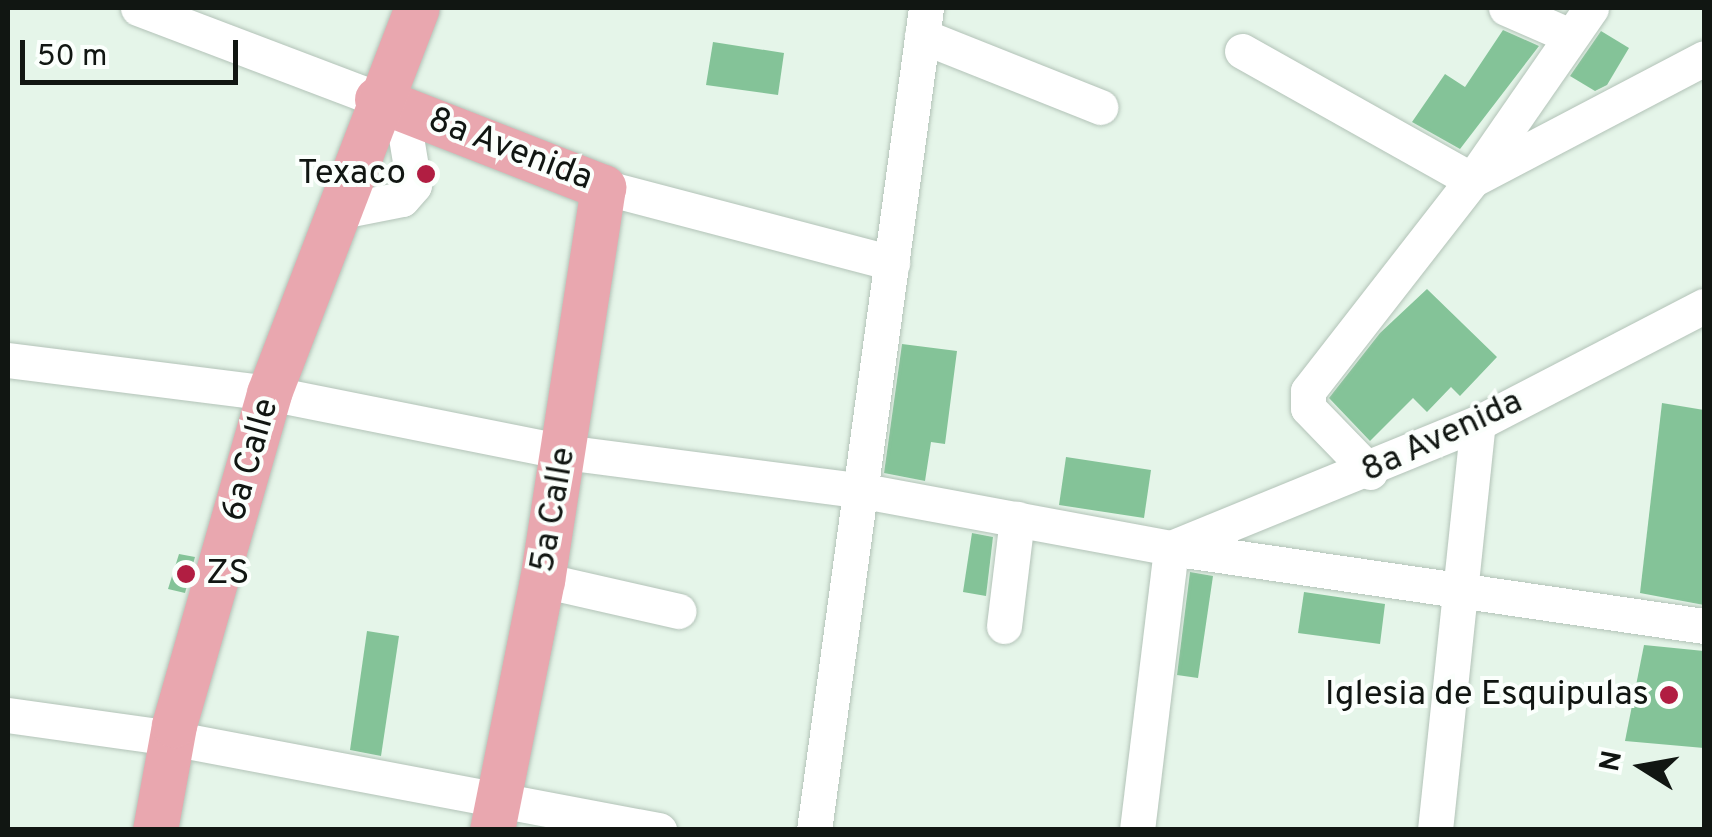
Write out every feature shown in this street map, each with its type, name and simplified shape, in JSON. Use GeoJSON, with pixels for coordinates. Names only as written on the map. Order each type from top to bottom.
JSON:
{"type":"FeatureCollection","features":[{"type":"Feature","properties":{"kind":"main road","name":"6a Calle"},"geometry":{"type":"LineString","coordinates":[[154,830],[171,738],[269,394],[336,212],[389,103],[417,8]]}},
{"type":"Feature","properties":{"kind":"main road","name":"8a Avenida"},"geometry":{"type":"LineString","coordinates":[[389,103],[604,188]]}},
{"type":"Feature","properties":{"kind":"main road","name":"5a Calle"},"geometry":{"type":"LineString","coordinates":[[494,814],[542,580],[604,188]]}},
{"type":"Feature","properties":{"kind":"street","name":"8a Avenida"},"geometry":{"type":"LineString","coordinates":[[138,8],[389,103]]}},
{"type":"Feature","properties":{"kind":"street"},"geometry":{"type":"LineString","coordinates":[[1506,8],[1570,36]]}},
{"type":"Feature","properties":{"kind":"street"},"geometry":{"type":"LineString","coordinates":[[1370,472],[1305,398],[1472,180],[1591,8]]}},
{"type":"Feature","properties":{"kind":"street"},"geometry":{"type":"LineString","coordinates":[[814,830],[924,22],[1100,107]]}},
{"type":"Feature","properties":{"kind":"street"},"geometry":{"type":"LineString","coordinates":[[1242,51],[1472,180]]}},
{"type":"Feature","properties":{"kind":"street"},"geometry":{"type":"LineString","coordinates":[[1472,180],[1704,58]]}},
{"type":"Feature","properties":{"kind":"street"},"geometry":{"type":"LineString","coordinates":[[336,212],[402,200],[414,184],[389,103]]}},
{"type":"Feature","properties":{"kind":"street","name":"8a Avenida"},"geometry":{"type":"LineString","coordinates":[[604,188],[892,263]]}},
{"type":"Feature","properties":{"kind":"street","name":"8a Avenida"},"geometry":{"type":"LineString","coordinates":[[1171,548],[1370,472],[1478,424],[1704,306]]}},
{"type":"Feature","properties":{"kind":"street"},"geometry":{"type":"LineString","coordinates":[[8,360],[269,394],[564,452],[858,490],[1171,548],[1462,587],[1704,626]]}},
{"type":"Feature","properties":{"kind":"street"},"geometry":{"type":"LineString","coordinates":[[1435,830],[1478,424]]}},
{"type":"Feature","properties":{"kind":"street"},"geometry":{"type":"LineString","coordinates":[[1004,626],[1017,519]]}},
{"type":"Feature","properties":{"kind":"street"},"geometry":{"type":"LineString","coordinates":[[1137,830],[1171,548]]}},
{"type":"Feature","properties":{"kind":"street"},"geometry":{"type":"LineString","coordinates":[[542,580],[679,611]]}},
{"type":"Feature","properties":{"kind":"street"},"geometry":{"type":"LineString","coordinates":[[8,715],[171,738],[494,814],[659,830]]}},
{"type":"Feature","properties":{"kind":"building"},"geometry":{"type":"Polygon","coordinates":[[[1503,30],[1539,46],[1460,149],[1412,122],[1445,74],[1465,87],[1503,30]]]}},
{"type":"Feature","properties":{"kind":"building"},"geometry":{"type":"Polygon","coordinates":[[[1601,31],[1629,48],[1607,85],[1595,91],[1570,76],[1601,31]]]}},
{"type":"Feature","properties":{"kind":"building"},"geometry":{"type":"Polygon","coordinates":[[[713,42],[784,53],[778,95],[706,85],[713,42]]]}},
{"type":"Feature","properties":{"kind":"building"},"geometry":{"type":"Polygon","coordinates":[[[1427,289],[1497,357],[1460,396],[1451,387],[1427,412],[1413,398],[1370,441],[1329,398],[1380,333],[1427,289]]]}},
{"type":"Feature","properties":{"kind":"building"},"geometry":{"type":"Polygon","coordinates":[[[902,344],[957,351],[945,444],[931,442],[925,481],[884,473],[902,344]]]}},
{"type":"Feature","properties":{"kind":"building"},"geometry":{"type":"Polygon","coordinates":[[[1662,403],[1704,410],[1704,605],[1640,593],[1662,403]]]}},
{"type":"Feature","properties":{"kind":"building"},"geometry":{"type":"Polygon","coordinates":[[[1066,457],[1151,470],[1144,518],[1059,505],[1066,457]]]}},
{"type":"Feature","properties":{"kind":"building"},"geometry":{"type":"Polygon","coordinates":[[[972,533],[993,537],[986,596],[963,592],[972,533]]]}},
{"type":"Feature","properties":{"kind":"building","name":"ZS"},"geometry":{"type":"Polygon","coordinates":[[[179,554],[195,557],[185,593],[168,589],[179,554]]]}},
{"type":"Feature","properties":{"kind":"building"},"geometry":{"type":"Polygon","coordinates":[[[1190,572],[1213,576],[1198,678],[1177,675],[1190,572]]]}},
{"type":"Feature","properties":{"kind":"building"},"geometry":{"type":"Polygon","coordinates":[[[1304,592],[1385,604],[1380,644],[1298,633],[1304,592]]]}},
{"type":"Feature","properties":{"kind":"building"},"geometry":{"type":"Polygon","coordinates":[[[367,631],[399,636],[381,756],[350,750],[367,631]]]}},
{"type":"Feature","properties":{"kind":"building","name":"Iglesia de Esquipulas"},"geometry":{"type":"Polygon","coordinates":[[[1644,645],[1704,651],[1704,748],[1625,741],[1644,645]]]}},
{"type":"Feature","properties":{"kind":"place","name":"Texaco"},"geometry":{"type":"Point","coordinates":[426,174]}},
{"type":"Feature","properties":{"kind":"place","name":"ZS"},"geometry":{"type":"Point","coordinates":[186,574]}},
{"type":"Feature","properties":{"kind":"place","name":"Iglesia de Esquipulas"},"geometry":{"type":"Point","coordinates":[1669,695]}}]}
